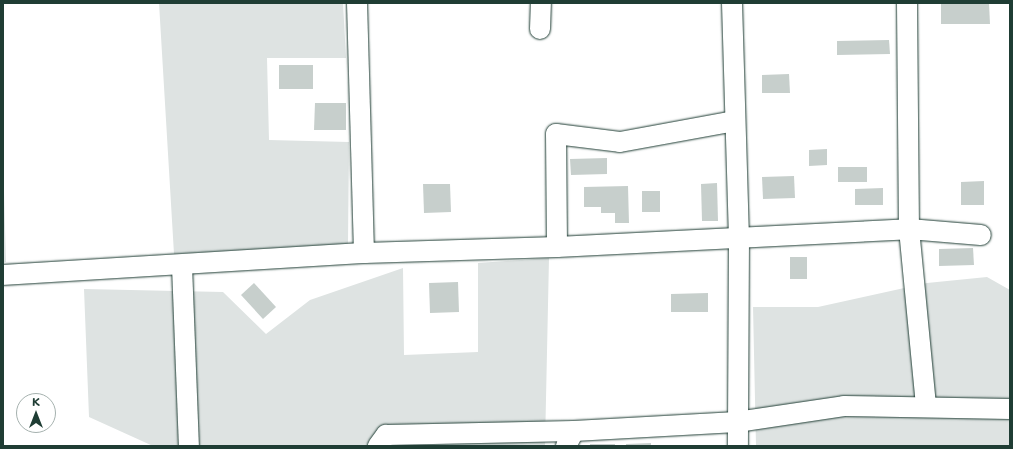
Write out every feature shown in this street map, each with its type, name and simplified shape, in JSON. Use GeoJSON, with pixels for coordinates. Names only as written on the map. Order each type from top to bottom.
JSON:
{"type":"FeatureCollection","features":[{"type":"Feature","properties":{"kind":"street"},"geometry":{"type":"LineString","coordinates":[[358,3],[364,253]]}},
{"type":"Feature","properties":{"kind":"street"},"geometry":{"type":"LineString","coordinates":[[540,29],[541,3]]}},
{"type":"Feature","properties":{"kind":"street"},"geometry":{"type":"LineString","coordinates":[[732,3],[734,121],[739,237],[738,446]]}},
{"type":"Feature","properties":{"kind":"street"},"geometry":{"type":"LineString","coordinates":[[907,3],[909,229],[926,406]]}},
{"type":"Feature","properties":{"kind":"street"},"geometry":{"type":"LineString","coordinates":[[557,247],[556,134],[620,142],[734,121]]}},
{"type":"Feature","properties":{"kind":"street"},"geometry":{"type":"LineString","coordinates":[[3,275],[182,266],[364,253],[557,247],[909,229],[981,235]]}},
{"type":"Feature","properties":{"kind":"street"},"geometry":{"type":"LineString","coordinates":[[182,266],[189,446]]}},
{"type":"Feature","properties":{"kind":"street"},"geometry":{"type":"LineString","coordinates":[[378,446],[386,435],[570,438],[737,422],[844,406],[926,406],[1010,409]]}},
{"type":"Feature","properties":{"kind":"shaded area"},"geometry":{"type":"Polygon","coordinates":[[[159,3],[343,3],[346,58],[267,58],[269,140],[349,142],[348,245],[174,254],[159,3]]]}},
{"type":"Feature","properties":{"kind":"shaded area"},"geometry":{"type":"Polygon","coordinates":[[[3,156],[6,262],[3,263],[3,156]]]}},
{"type":"Feature","properties":{"kind":"shaded area"},"geometry":{"type":"Polygon","coordinates":[[[549,258],[545,446],[153,446],[89,417],[84,289],[223,292],[266,334],[310,300],[403,268],[404,355],[478,352],[478,263],[549,258]]]}},
{"type":"Feature","properties":{"kind":"shaded area"},"geometry":{"type":"Polygon","coordinates":[[[987,277],[1010,290],[1010,446],[756,446],[753,307],[818,307],[927,283],[987,277]]]}},
{"type":"Feature","properties":{"kind":"building"},"geometry":{"type":"Polygon","coordinates":[[[941,3],[989,3],[990,24],[941,24],[941,3]]]}},
{"type":"Feature","properties":{"kind":"building"},"geometry":{"type":"Polygon","coordinates":[[[889,40],[890,54],[837,55],[837,41],[889,40]]]}},
{"type":"Feature","properties":{"kind":"building"},"geometry":{"type":"Polygon","coordinates":[[[279,65],[313,65],[313,89],[279,89],[279,65]]]}},
{"type":"Feature","properties":{"kind":"building"},"geometry":{"type":"Polygon","coordinates":[[[789,74],[790,93],[762,93],[762,75],[789,74]]]}},
{"type":"Feature","properties":{"kind":"building"},"geometry":{"type":"Polygon","coordinates":[[[315,103],[346,103],[346,130],[314,130],[315,103]]]}},
{"type":"Feature","properties":{"kind":"building"},"geometry":{"type":"Polygon","coordinates":[[[827,149],[827,165],[809,166],[809,150],[827,149]]]}},
{"type":"Feature","properties":{"kind":"building"},"geometry":{"type":"Polygon","coordinates":[[[607,158],[607,174],[571,175],[570,159],[607,158]]]}},
{"type":"Feature","properties":{"kind":"building"},"geometry":{"type":"Polygon","coordinates":[[[838,167],[867,167],[867,182],[838,182],[838,167]]]}},
{"type":"Feature","properties":{"kind":"building"},"geometry":{"type":"Polygon","coordinates":[[[794,176],[795,198],[763,199],[762,177],[794,176]]]}},
{"type":"Feature","properties":{"kind":"building"},"geometry":{"type":"Polygon","coordinates":[[[984,181],[984,205],[961,205],[961,182],[984,181]]]}},
{"type":"Feature","properties":{"kind":"building"},"geometry":{"type":"Polygon","coordinates":[[[717,183],[718,221],[702,221],[701,184],[717,183]]]}},
{"type":"Feature","properties":{"kind":"building"},"geometry":{"type":"Polygon","coordinates":[[[423,184],[450,184],[451,212],[424,213],[423,184]]]}},
{"type":"Feature","properties":{"kind":"building"},"geometry":{"type":"Polygon","coordinates":[[[628,186],[629,223],[615,223],[615,213],[601,213],[601,207],[584,207],[584,187],[628,186]]]}},
{"type":"Feature","properties":{"kind":"building"},"geometry":{"type":"Polygon","coordinates":[[[883,188],[883,205],[855,205],[855,189],[883,188]]]}},
{"type":"Feature","properties":{"kind":"building"},"geometry":{"type":"Polygon","coordinates":[[[642,191],[660,191],[660,212],[642,212],[642,191]]]}},
{"type":"Feature","properties":{"kind":"building"},"geometry":{"type":"Polygon","coordinates":[[[973,248],[974,265],[939,266],[939,249],[973,248]]]}},
{"type":"Feature","properties":{"kind":"building"},"geometry":{"type":"Polygon","coordinates":[[[790,257],[807,257],[807,279],[790,279],[790,257]]]}},
{"type":"Feature","properties":{"kind":"building"},"geometry":{"type":"Polygon","coordinates":[[[458,282],[459,312],[430,313],[429,283],[458,282]]]}},
{"type":"Feature","properties":{"kind":"building"},"geometry":{"type":"Polygon","coordinates":[[[254,283],[276,307],[263,319],[241,295],[254,283]]]}},
{"type":"Feature","properties":{"kind":"building"},"geometry":{"type":"Polygon","coordinates":[[[708,293],[708,312],[671,312],[671,294],[708,293]]]}},
{"type":"Feature","properties":{"kind":"building"},"geometry":{"type":"Polygon","coordinates":[[[651,443],[651,446],[626,446],[626,444],[651,443]]]}},
{"type":"Feature","properties":{"kind":"building"},"geometry":{"type":"Polygon","coordinates":[[[590,444],[615,444],[615,446],[590,446],[590,444]]]}}]}
